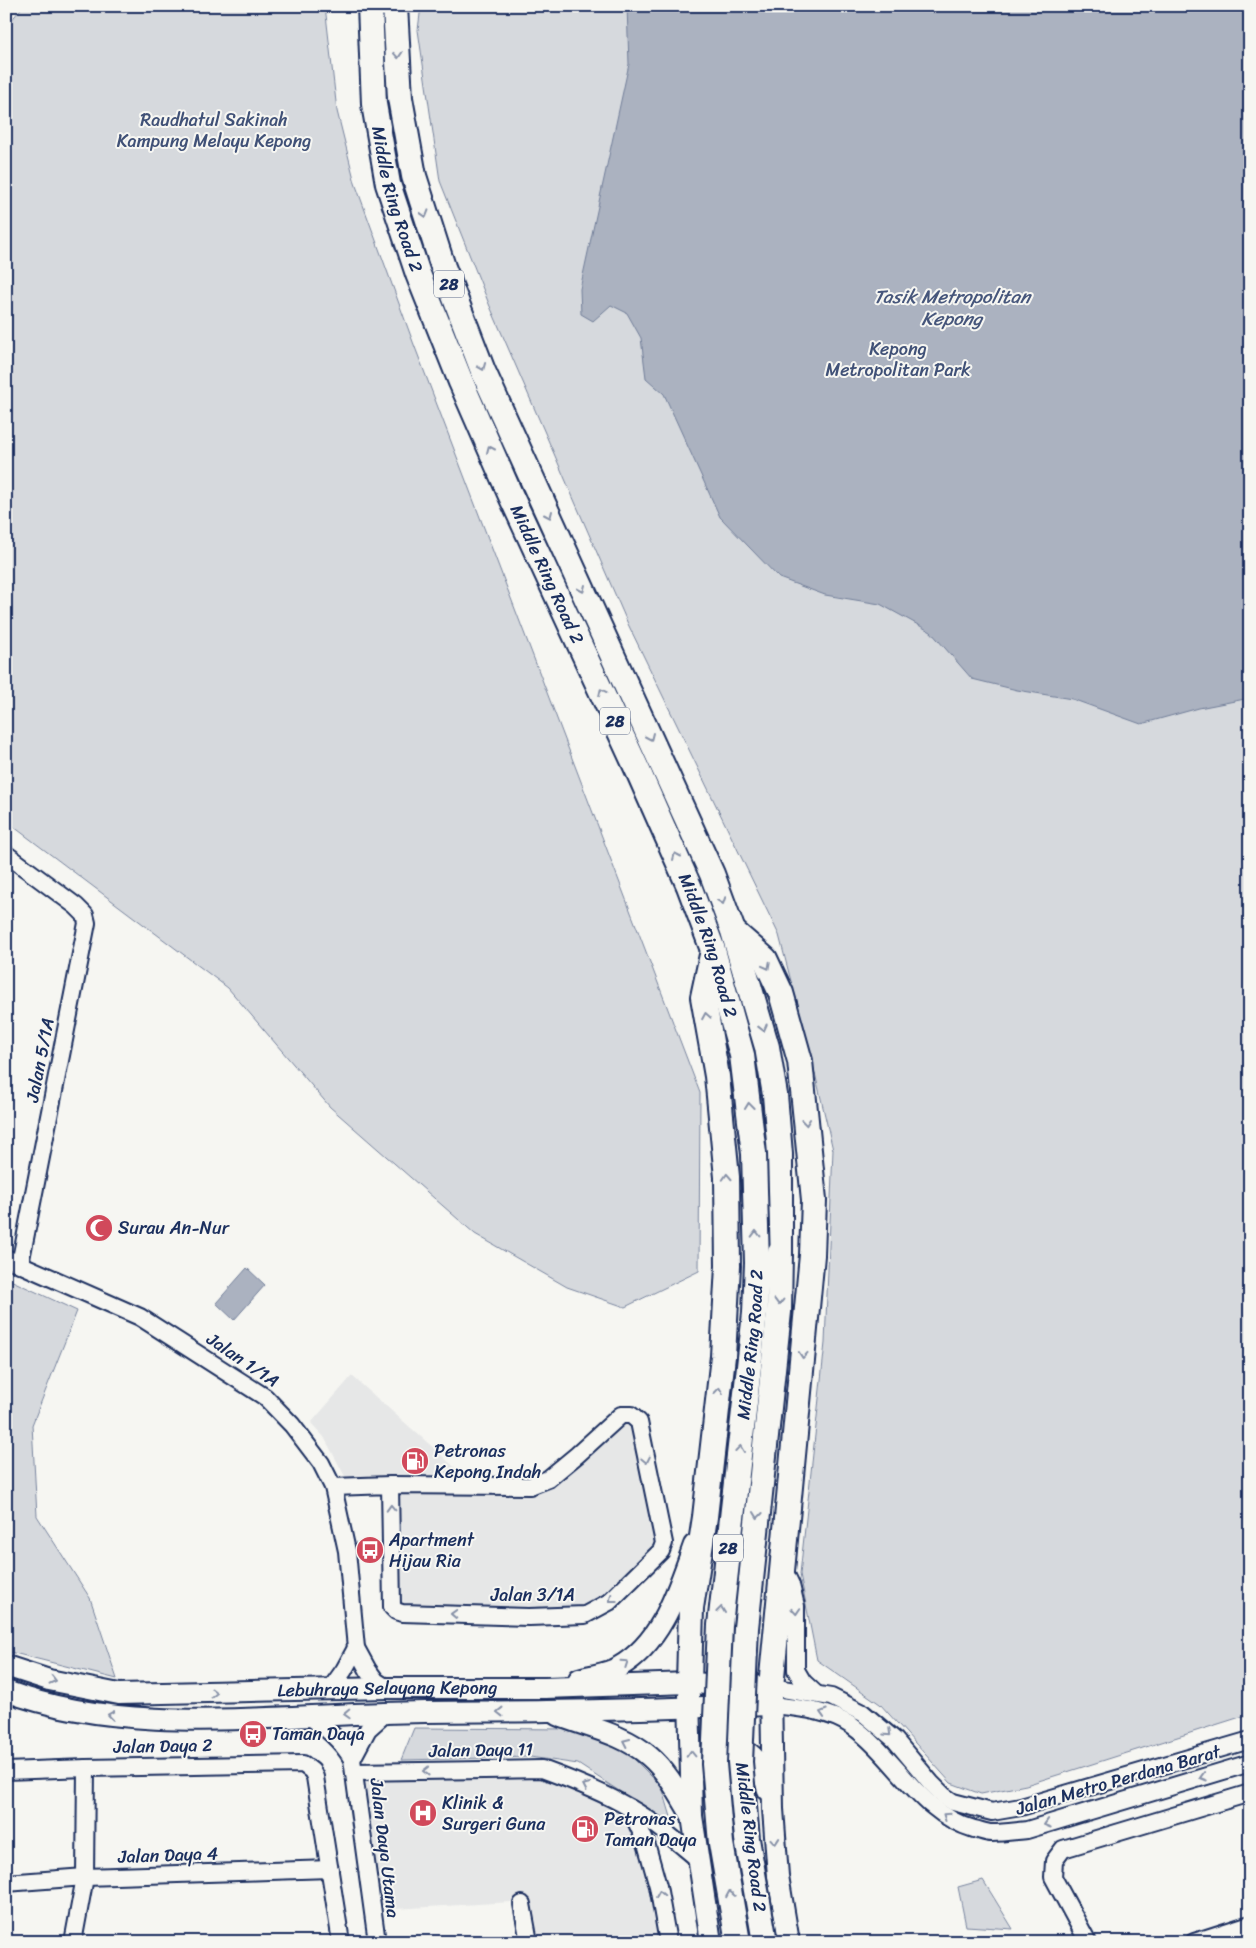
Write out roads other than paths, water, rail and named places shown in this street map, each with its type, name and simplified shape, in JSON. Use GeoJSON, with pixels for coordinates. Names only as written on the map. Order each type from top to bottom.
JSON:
{"type":"FeatureCollection","features":[{"type":"Feature","properties":{"kind":"highway","name":"Middle Ring Road 2"},"geometry":{"type":"LineString","coordinates":[[370,6],[374,104],[388,184],[418,274],[510,494],[640,774],[689,886],[712,950],[742,1055],[754,1154],[757,1263],[755,1313],[720,1625],[714,1764],[721,1843],[738,1942]]}},
{"type":"Feature","properties":{"kind":"highway","name":"Middle Ring Road 2"},"geometry":{"type":"LineString","coordinates":[[394,6],[400,98],[414,176],[443,267],[483,371],[712,874],[733,931],[768,1047],[775,1095],[780,1154],[779,1312],[746,1628],[740,1762],[747,1839],[765,1942]]}},
{"type":"Feature","properties":{"kind":"highway"},"geometry":{"type":"LineString","coordinates":[[733,931],[765,960],[781,993],[800,1061],[814,1200],[812,1255],[795,1447],[778,1603],[771,1696]]}},
{"type":"Feature","properties":{"kind":"highway"},"geometry":{"type":"LineString","coordinates":[[689,1683],[691,1608],[705,1517],[723,1356],[728,1266],[727,1177],[717,1076],[703,997],[712,950]]}},
{"type":"Feature","properties":{"kind":"highway"},"geometry":{"type":"LineString","coordinates":[[691,1608],[703,1628],[712,1635],[726,1641],[736,1642],[751,1637],[762,1628],[778,1603]]}},
{"type":"Feature","properties":{"kind":"main road"},"geometry":{"type":"LineString","coordinates":[[546,1688],[618,1668],[634,1657],[662,1623],[672,1603],[705,1517]]}},
{"type":"Feature","properties":{"kind":"main road","name":"Lebuhraya Selayang Kepong"},"geometry":{"type":"LineString","coordinates":[[6,1666],[49,1680],[118,1694],[387,1688],[546,1688],[689,1683],[771,1696]]}},
{"type":"Feature","properties":{"kind":"main road"},"geometry":{"type":"LineString","coordinates":[[689,1683],[692,1806],[711,1942]]}},
{"type":"Feature","properties":{"kind":"main road","name":"Lebuhraya Selayang Kepong"},"geometry":{"type":"LineString","coordinates":[[6,1691],[75,1710],[160,1720],[387,1712],[689,1708],[771,1696]]}},
{"type":"Feature","properties":{"kind":"main road"},"geometry":{"type":"LineString","coordinates":[[771,1696],[773,1809],[778,1876],[789,1942]]}},
{"type":"Feature","properties":{"kind":"main road"},"geometry":{"type":"LineString","coordinates":[[549,1711],[635,1746],[650,1756],[692,1806]]}},
{"type":"Feature","properties":{"kind":"main road"},"geometry":{"type":"LineString","coordinates":[[692,1806],[712,1762],[724,1753],[738,1750],[751,1755],[759,1766],[766,1782],[773,1809]]}},
{"type":"Feature","properties":{"kind":"street","name":"Jalan 5/1A"},"geometry":{"type":"LineString","coordinates":[[6,854],[76,906],[85,915],[87,923],[13,1261]]}},
{"type":"Feature","properties":{"kind":"street","name":"Jalan 1/1A"},"geometry":{"type":"LineString","coordinates":[[13,1261],[140,1317],[265,1397],[292,1425],[321,1463],[333,1488],[347,1551],[356,1648],[376,1681],[387,1688]]}},
{"type":"Feature","properties":{"kind":"street","name":"Jalan 3/1A"},"geometry":{"type":"LineString","coordinates":[[632,1414],[639,1422],[664,1542],[661,1551],[610,1602],[585,1615],[529,1617],[402,1613],[392,1607],[390,1485],[530,1486],[548,1479],[621,1415],[632,1414]]}},
{"type":"Feature","properties":{"kind":"street"},"geometry":{"type":"LineString","coordinates":[[333,1488],[390,1485]]}},
{"type":"Feature","properties":{"kind":"street"},"geometry":{"type":"LineString","coordinates":[[782,1566],[791,1585],[796,1606],[796,1670],[803,1682],[816,1694]]}},
{"type":"Feature","properties":{"kind":"street"},"geometry":{"type":"LineString","coordinates":[[329,1690],[344,1670],[356,1648]]}},
{"type":"Feature","properties":{"kind":"street","name":"Jalan Metro Perdana Barat"},"geometry":{"type":"LineString","coordinates":[[771,1696],[816,1694],[845,1702],[864,1713],[883,1728],[944,1796],[963,1806],[992,1812],[1021,1807],[1250,1740]]}},
{"type":"Feature","properties":{"kind":"street","name":"Jalan Metro Perdana Barat"},"geometry":{"type":"LineString","coordinates":[[771,1696],[834,1717],[851,1726],[867,1738],[934,1808],[957,1824],[991,1834],[1027,1830],[1250,1763]]}},
{"type":"Feature","properties":{"kind":"street","name":"Jalan Daya Utama"},"geometry":{"type":"LineString","coordinates":[[354,1766],[368,1729],[387,1712]]}},
{"type":"Feature","properties":{"kind":"street","name":"Jalan Daya Utama"},"geometry":{"type":"LineString","coordinates":[[307,1715],[344,1744],[354,1766],[364,1855],[377,1942]]}},
{"type":"Feature","properties":{"kind":"street","name":"Jalan Daya 2"},"geometry":{"type":"LineString","coordinates":[[6,1772],[86,1768],[303,1764],[312,1771],[315,1777],[330,1869]]}},
{"type":"Feature","properties":{"kind":"street","name":"Jalan Daya 11"},"geometry":{"type":"LineString","coordinates":[[354,1766],[542,1769],[570,1779],[630,1807],[698,1859]]}},
{"type":"Feature","properties":{"kind":"street"},"geometry":{"type":"LineString","coordinates":[[73,1942],[85,1877],[86,1768]]}},
{"type":"Feature","properties":{"kind":"street"},"geometry":{"type":"LineString","coordinates":[[1088,1942],[1052,1877],[1054,1861],[1063,1849],[1250,1793]]}},
{"type":"Feature","properties":{"kind":"street"},"geometry":{"type":"LineString","coordinates":[[630,1807],[646,1843],[658,1886],[668,1942]]}},
{"type":"Feature","properties":{"kind":"street"},"geometry":{"type":"LineString","coordinates":[[991,1834],[992,1812]]}},
{"type":"Feature","properties":{"kind":"street"},"geometry":{"type":"LineString","coordinates":[[330,1869],[341,1942]]}},
{"type":"Feature","properties":{"kind":"street","name":"Jalan Daya 4"},"geometry":{"type":"LineString","coordinates":[[6,1883],[85,1877],[330,1869]]}},
{"type":"Feature","properties":{"kind":"street"},"geometry":{"type":"LineString","coordinates":[[522,1904],[529,1942]]}},
{"type":"Feature","properties":{"kind":"street"},"geometry":{"type":"LineString","coordinates":[[1194,1942],[1250,1924]]}},
{"type":"Feature","properties":{"kind":"water","name":"Tasik Metropolitan Kepong"},"geometry":{"type":"Polygon","coordinates":[[[627,6],[1250,6],[1250,698],[1199,708],[1141,724],[1072,699],[1017,690],[972,679],[931,632],[880,604],[825,595],[779,578],[720,517],[664,394],[646,378],[641,338],[627,313],[611,305],[593,321],[581,314],[580,289],[629,64],[627,6]]]}},
{"type":"Feature","properties":{"kind":"water"},"geometry":{"type":"Polygon","coordinates":[[[247,1268],[265,1285],[234,1320],[216,1303],[247,1268]]]}},
{"type":"Feature","properties":{"kind":"place","name":"Surau An-Nur"},"geometry":{"type":"Point","coordinates":[99,1228]}},
{"type":"Feature","properties":{"kind":"place","name":"Petronas Kepong Indah"},"geometry":{"type":"Point","coordinates":[415,1461]}},
{"type":"Feature","properties":{"kind":"place","name":"Apartment Hijau Ria"},"geometry":{"type":"Point","coordinates":[370,1550]}},
{"type":"Feature","properties":{"kind":"place","name":"Taman Daya"},"geometry":{"type":"Point","coordinates":[253,1734]}},
{"type":"Feature","properties":{"kind":"place","name":"Klinik & Surgeri Guna"},"geometry":{"type":"Point","coordinates":[423,1813]}},
{"type":"Feature","properties":{"kind":"place","name":"Petronas Taman Daya"},"geometry":{"type":"Point","coordinates":[585,1829]}},
{"type":"Feature","properties":{"kind":"park label","name":"Raudhatul Sakinah Kampung Melayu Kepong"},"geometry":{"type":"Point","coordinates":[214,130]}},
{"type":"Feature","properties":{"kind":"park label","name":"Kepong Metropolitan Park"},"geometry":{"type":"Point","coordinates":[898,359]}}]}
